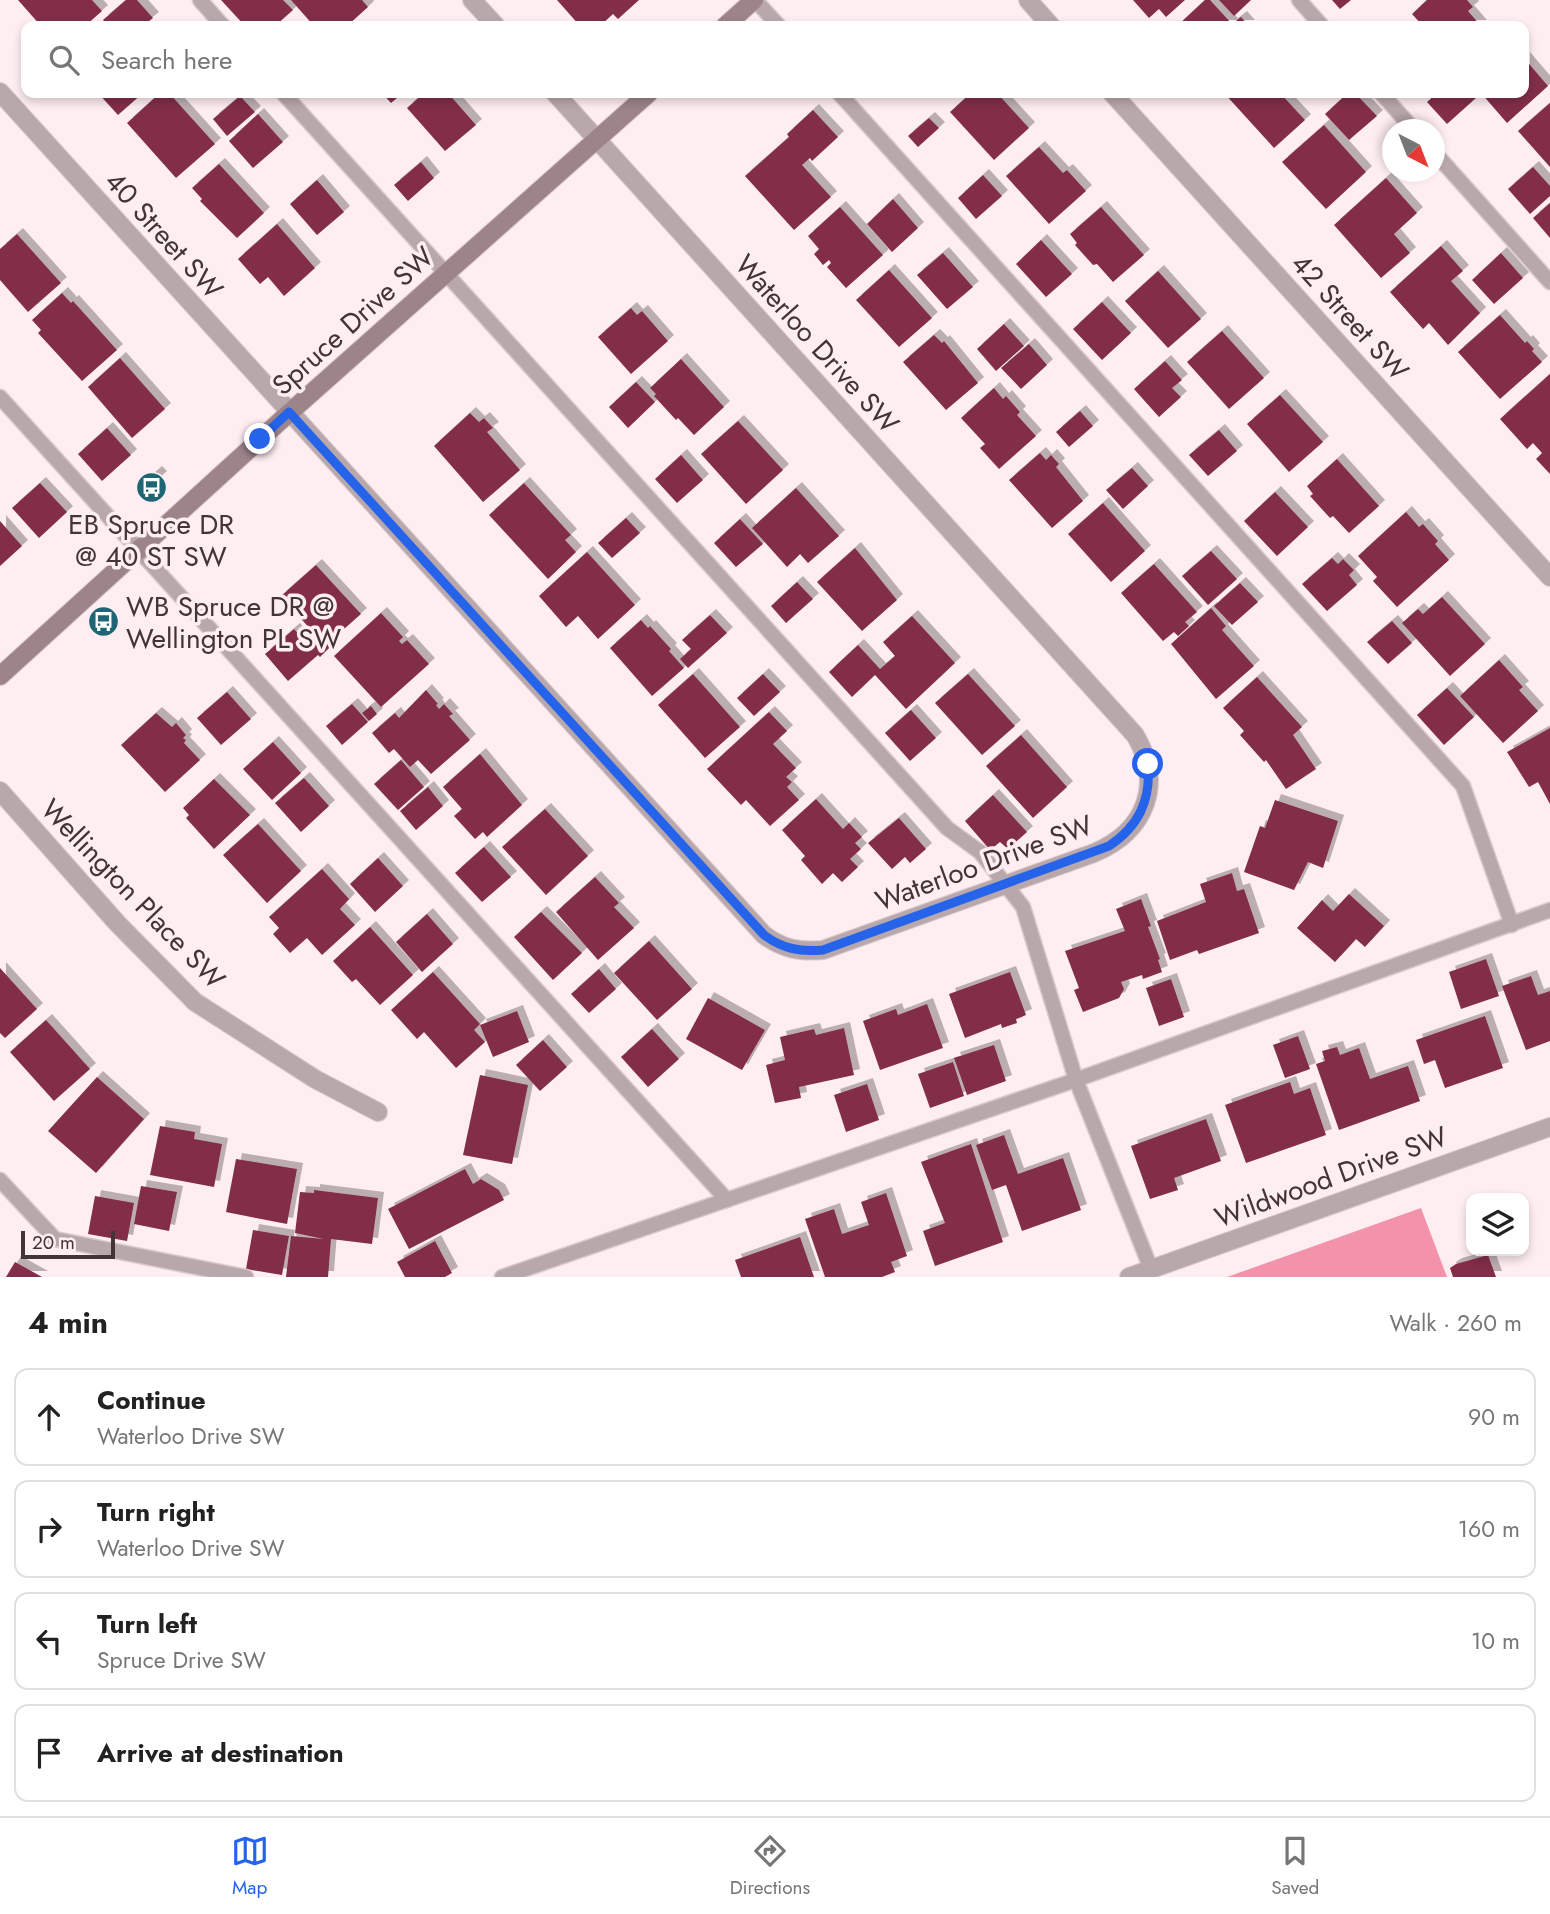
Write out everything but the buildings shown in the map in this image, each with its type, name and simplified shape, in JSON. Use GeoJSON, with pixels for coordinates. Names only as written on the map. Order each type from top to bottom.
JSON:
{"type":"FeatureCollection","features":[{"type":"Feature","properties":{"kind":"street"},"geometry":{"type":"LineString","coordinates":[[472,0],[491,21]]}},
{"type":"Feature","properties":{"kind":"street"},"geometry":{"type":"LineString","coordinates":[[731,21],[755,0]]}},
{"type":"Feature","properties":{"kind":"street"},"geometry":{"type":"LineString","coordinates":[[1028,0],[1047,21]]}},
{"type":"Feature","properties":{"kind":"street","name":"40 Street SW"},"geometry":{"type":"LineString","coordinates":[[0,92],[289,412]]}},
{"type":"Feature","properties":{"kind":"street","name":"Waterloo Drive SW"},"geometry":{"type":"LineString","coordinates":[[289,412],[764,935],[777,944],[792,950],[823,950],[1094,853],[1123,837],[1142,812],[1149,780],[1143,749],[1135,735],[560,98]]}},
{"type":"Feature","properties":{"kind":"street","name":"Spruce Drive SW"},"geometry":{"type":"LineString","coordinates":[[0,676],[140,551],[289,412],[643,98]]}},
{"type":"Feature","properties":{"kind":"street","name":"42 Street SW"},"geometry":{"type":"LineString","coordinates":[[1117,98],[1550,577]]}},
{"type":"Feature","properties":{"kind":"street","name":"Wellington Place SW"},"geometry":{"type":"LineString","coordinates":[[0,791],[117,923],[195,1002],[315,1079],[378,1112]]}},
{"type":"Feature","properties":{"kind":"street","name":"Wildwood Drive SW"},"geometry":{"type":"LineString","coordinates":[[1129,1277],[1550,1127]]}},
{"type":"Feature","properties":{"kind":"lane"},"geometry":{"type":"LineString","coordinates":[[200,0],[219,21]]}},
{"type":"Feature","properties":{"kind":"lane"},"geometry":{"type":"LineString","coordinates":[[755,0],[774,21]]}},
{"type":"Feature","properties":{"kind":"lane"},"geometry":{"type":"LineString","coordinates":[[1299,0],[1318,21]]}},
{"type":"Feature","properties":{"kind":"lane"},"geometry":{"type":"LineString","coordinates":[[288,98],[947,828],[980,852],[1023,907],[1076,1080],[1151,1269]]}},
{"type":"Feature","properties":{"kind":"lane"},"geometry":{"type":"LineString","coordinates":[[844,98],[1463,786],[1511,925]]}},
{"type":"Feature","properties":{"kind":"lane"},"geometry":{"type":"LineString","coordinates":[[1385,98],[1404,119]]}},
{"type":"Feature","properties":{"kind":"lane"},"geometry":{"type":"LineString","coordinates":[[1445,164],[1550,282]]}},
{"type":"Feature","properties":{"kind":"lane"},"geometry":{"type":"LineString","coordinates":[[0,397],[727,1200]]}},
{"type":"Feature","properties":{"kind":"lane"},"geometry":{"type":"LineString","coordinates":[[502,1277],[1076,1080],[1550,910]]}},
{"type":"Feature","properties":{"kind":"lane"},"geometry":{"type":"LineString","coordinates":[[0,1180],[55,1239],[246,1277]]}},
{"type":"Feature","properties":{"kind":"shaded area"},"geometry":{"type":"Polygon","coordinates":[[[1421,1208],[1447,1277],[1227,1277],[1421,1208]]]}},
{"type":"Feature","properties":{"kind":"place","name":"EB Spruce DR @ 40 ST SW"},"geometry":{"type":"Point","coordinates":[151,487]}},
{"type":"Feature","properties":{"kind":"place","name":"WB Spruce DR @ Wellington PL SW"},"geometry":{"type":"Point","coordinates":[103,622]}},
{"type":"Feature","properties":{"kind":"route"},"geometry":{"type":"LineString","coordinates":[[260,439],[289,412],[764,935],[792,950],[823,950],[1109,846],[1123,837],[1142,812],[1149,780],[1148,764]]}}]}
